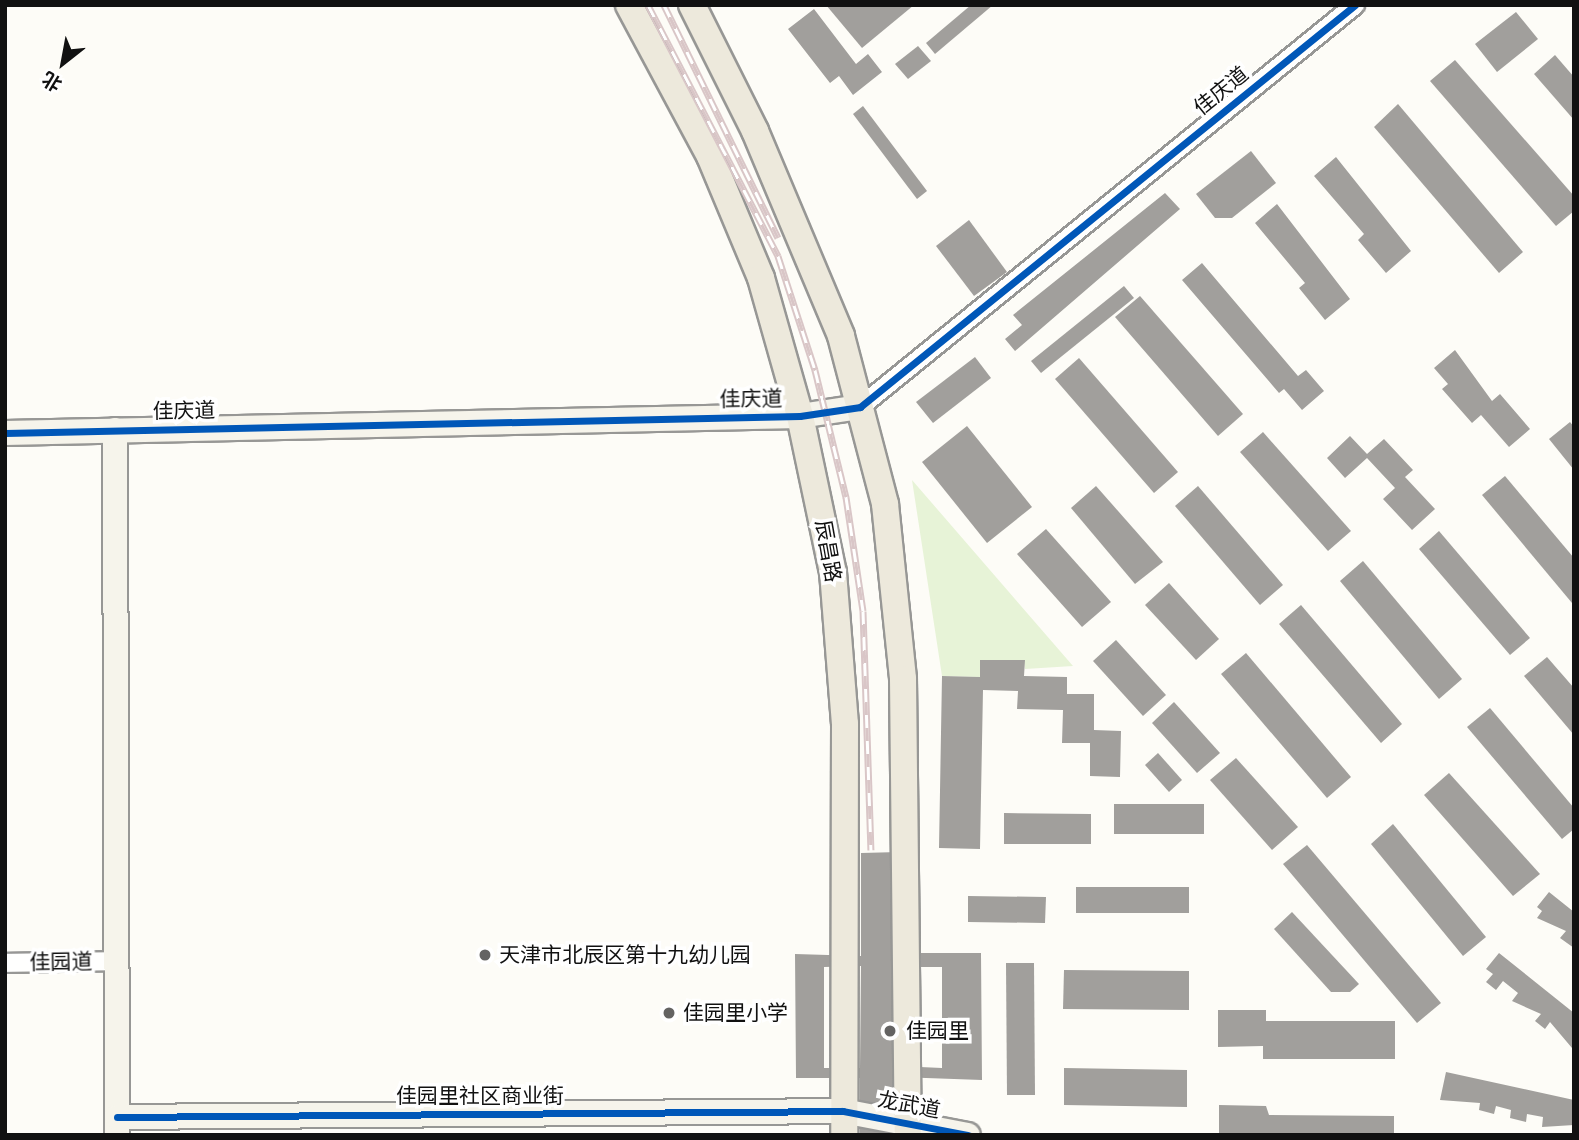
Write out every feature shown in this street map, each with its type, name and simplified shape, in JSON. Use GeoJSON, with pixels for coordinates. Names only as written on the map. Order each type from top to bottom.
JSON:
{"type":"FeatureCollection","features":[{"type":"Feature","properties":{"kind":"main road","name":"辰昌路"},"geometry":{"type":"LineString","coordinates":[[629,5],[737,218],[800,416],[833,572],[841,654],[843,1123]]}},
{"type":"Feature","properties":{"kind":"main road"},"geometry":{"type":"LineString","coordinates":[[692,5],[800,235],[841,336],[886,504],[898,606],[908,1128]]}},
{"type":"Feature","properties":{"kind":"street","name":"佳庆道"},"geometry":{"type":"LineString","coordinates":[[5,433],[800,416],[860,407],[1355,5]]}},
{"type":"Feature","properties":{"kind":"street"},"geometry":{"type":"LineString","coordinates":[[115,430],[117,1126]]}},
{"type":"Feature","properties":{"kind":"street","name":"佳园道"},"geometry":{"type":"LineString","coordinates":[[5,963],[116,961]]}},
{"type":"Feature","properties":{"kind":"street","name":"龙武道"},"geometry":{"type":"LineString","coordinates":[[843,1123],[968,1135]]}},
{"type":"Feature","properties":{"kind":"street","name":"佳园里社区商业街"},"geometry":{"type":"LineString","coordinates":[[117,1126],[843,1123]]}},
{"type":"Feature","properties":{"kind":"green space"},"geometry":{"type":"Polygon","coordinates":[[[912,480],[1073,666],[1025,669],[1024,660],[980,660],[980,677],[942,676],[912,480]]]}},
{"type":"Feature","properties":{"kind":"building"},"geometry":{"type":"Polygon","coordinates":[[[826,5],[914,5],[862,48],[826,5]]]}},
{"type":"Feature","properties":{"kind":"building"},"geometry":{"type":"Polygon","coordinates":[[[971,5],[993,5],[935,54],[926,43],[971,5]]]}},
{"type":"Feature","properties":{"kind":"building"},"geometry":{"type":"Polygon","coordinates":[[[814,9],[856,64],[868,54],[882,72],[853,95],[839,76],[830,83],[788,29],[814,9]]]}},
{"type":"Feature","properties":{"kind":"building"},"geometry":{"type":"Polygon","coordinates":[[[1516,12],[1538,39],[1497,72],[1475,44],[1516,12]]]}},
{"type":"Feature","properties":{"kind":"building"},"geometry":{"type":"Polygon","coordinates":[[[918,46],[931,61],[908,79],[895,64],[918,46]]]}},
{"type":"Feature","properties":{"kind":"building"},"geometry":{"type":"Polygon","coordinates":[[[1555,55],[1574,77],[1574,120],[1534,74],[1555,55]]]}},
{"type":"Feature","properties":{"kind":"building"},"geometry":{"type":"Polygon","coordinates":[[[1455,60],[1574,196],[1574,211],[1556,226],[1430,81],[1455,60]]]}},
{"type":"Feature","properties":{"kind":"building"},"geometry":{"type":"Polygon","coordinates":[[[1398,104],[1523,252],[1499,273],[1374,127],[1398,104]]]}},
{"type":"Feature","properties":{"kind":"building"},"geometry":{"type":"Polygon","coordinates":[[[863,106],[927,191],[917,199],[853,114],[863,106]]]}},
{"type":"Feature","properties":{"kind":"building"},"geometry":{"type":"Polygon","coordinates":[[[1251,151],[1276,183],[1232,218],[1215,218],[1196,194],[1251,151]]]}},
{"type":"Feature","properties":{"kind":"building"},"geometry":{"type":"Polygon","coordinates":[[[1336,157],[1411,251],[1386,273],[1358,240],[1364,234],[1314,176],[1336,157]]]}},
{"type":"Feature","properties":{"kind":"building"},"geometry":{"type":"Polygon","coordinates":[[[1165,193],[1180,209],[1015,351],[1005,339],[1022,325],[1013,315],[1165,193]]]}},
{"type":"Feature","properties":{"kind":"building"},"geometry":{"type":"Polygon","coordinates":[[[1277,204],[1350,299],[1325,320],[1299,288],[1305,283],[1255,223],[1277,204]]]}},
{"type":"Feature","properties":{"kind":"building"},"geometry":{"type":"Polygon","coordinates":[[[969,220],[1007,272],[974,296],[936,246],[969,220]]]}},
{"type":"Feature","properties":{"kind":"building"},"geometry":{"type":"Polygon","coordinates":[[[1202,263],[1298,376],[1306,370],[1324,391],[1302,410],[1284,389],[1279,393],[1182,280],[1202,263]]]}},
{"type":"Feature","properties":{"kind":"building"},"geometry":{"type":"Polygon","coordinates":[[[1124,286],[1134,298],[1041,373],[1031,361],[1124,286]]]}},
{"type":"Feature","properties":{"kind":"building"},"geometry":{"type":"Polygon","coordinates":[[[1140,296],[1243,414],[1218,436],[1115,317],[1140,296]]]}},
{"type":"Feature","properties":{"kind":"building"},"geometry":{"type":"Polygon","coordinates":[[[1455,350],[1492,401],[1500,394],[1530,429],[1509,447],[1481,415],[1472,423],[1442,389],[1448,384],[1434,368],[1455,350]]]}},
{"type":"Feature","properties":{"kind":"building"},"geometry":{"type":"Polygon","coordinates":[[[975,357],[991,378],[933,423],[916,402],[975,357]]]}},
{"type":"Feature","properties":{"kind":"building"},"geometry":{"type":"Polygon","coordinates":[[[1079,358],[1178,472],[1154,493],[1055,379],[1079,358]]]}},
{"type":"Feature","properties":{"kind":"building"},"geometry":{"type":"Polygon","coordinates":[[[1570,422],[1574,427],[1574,470],[1549,439],[1570,422]]]}},
{"type":"Feature","properties":{"kind":"building"},"geometry":{"type":"Polygon","coordinates":[[[967,426],[1032,507],[987,543],[922,462],[967,426]]]}},
{"type":"Feature","properties":{"kind":"building"},"geometry":{"type":"Polygon","coordinates":[[[1263,432],[1351,531],[1328,551],[1240,452],[1263,432]]]}},
{"type":"Feature","properties":{"kind":"building"},"geometry":{"type":"Polygon","coordinates":[[[1350,436],[1367,454],[1384,439],[1413,470],[1405,477],[1435,509],[1412,530],[1383,499],[1395,488],[1367,458],[1345,478],[1327,458],[1350,436]]]}},
{"type":"Feature","properties":{"kind":"building"},"geometry":{"type":"Polygon","coordinates":[[[1505,476],[1574,558],[1572,603],[1482,495],[1505,476]]]}},
{"type":"Feature","properties":{"kind":"building"},"geometry":{"type":"Polygon","coordinates":[[[1096,486],[1163,562],[1135,584],[1071,508],[1096,486]]]}},
{"type":"Feature","properties":{"kind":"building"},"geometry":{"type":"Polygon","coordinates":[[[1198,486],[1283,585],[1260,605],[1175,506],[1198,486]]]}},
{"type":"Feature","properties":{"kind":"building"},"geometry":{"type":"Polygon","coordinates":[[[1046,529],[1111,602],[1082,627],[1017,554],[1046,529]]]}},
{"type":"Feature","properties":{"kind":"building"},"geometry":{"type":"Polygon","coordinates":[[[1439,531],[1530,638],[1510,655],[1419,549],[1439,531]]]}},
{"type":"Feature","properties":{"kind":"building"},"geometry":{"type":"Polygon","coordinates":[[[1363,561],[1462,679],[1439,699],[1340,581],[1363,561]]]}},
{"type":"Feature","properties":{"kind":"building"},"geometry":{"type":"Polygon","coordinates":[[[1169,583],[1219,639],[1196,660],[1145,605],[1169,583]]]}},
{"type":"Feature","properties":{"kind":"building"},"geometry":{"type":"Polygon","coordinates":[[[1301,605],[1402,724],[1381,743],[1279,624],[1301,605]]]}},
{"type":"Feature","properties":{"kind":"building"},"geometry":{"type":"Polygon","coordinates":[[[1116,640],[1166,695],[1143,716],[1093,661],[1116,640]]]}},
{"type":"Feature","properties":{"kind":"building"},"geometry":{"type":"Polygon","coordinates":[[[1246,653],[1351,777],[1327,798],[1221,674],[1246,653]]]}},
{"type":"Feature","properties":{"kind":"building"},"geometry":{"type":"Polygon","coordinates":[[[1547,657],[1574,688],[1574,735],[1524,676],[1547,657]]]}},
{"type":"Feature","properties":{"kind":"building"},"geometry":{"type":"Polygon","coordinates":[[[980,660],[1025,660],[1024,676],[1067,677],[1067,694],[1094,694],[1094,730],[1121,731],[1120,777],[1090,776],[1090,743],[1062,743],[1063,710],[1017,709],[1018,691],[983,690],[980,849],[939,848],[942,676],[980,677],[980,660]]]}},
{"type":"Feature","properties":{"kind":"building"},"geometry":{"type":"Polygon","coordinates":[[[1174,702],[1220,753],[1197,773],[1152,723],[1174,702]]]}},
{"type":"Feature","properties":{"kind":"building"},"geometry":{"type":"Polygon","coordinates":[[[1490,708],[1574,808],[1574,829],[1562,839],[1467,727],[1490,708]]]}},
{"type":"Feature","properties":{"kind":"building"},"geometry":{"type":"Polygon","coordinates":[[[1158,753],[1182,780],[1169,792],[1145,765],[1158,753]]]}},
{"type":"Feature","properties":{"kind":"building"},"geometry":{"type":"Polygon","coordinates":[[[1236,758],[1298,827],[1272,850],[1210,780],[1236,758]]]}},
{"type":"Feature","properties":{"kind":"building"},"geometry":{"type":"Polygon","coordinates":[[[1449,773],[1540,874],[1513,896],[1424,795],[1449,773]]]}},
{"type":"Feature","properties":{"kind":"building"},"geometry":{"type":"Polygon","coordinates":[[[1114,804],[1204,804],[1204,834],[1114,834],[1114,804]]]}},
{"type":"Feature","properties":{"kind":"building"},"geometry":{"type":"Polygon","coordinates":[[[1004,813],[1091,814],[1091,844],[1004,844],[1004,813]]]}},
{"type":"Feature","properties":{"kind":"building"},"geometry":{"type":"Polygon","coordinates":[[[1393,824],[1486,937],[1463,956],[1371,844],[1393,824]]]}},
{"type":"Feature","properties":{"kind":"building"},"geometry":{"type":"Polygon","coordinates":[[[1307,845],[1441,1003],[1417,1023],[1283,864],[1307,845]]]}},
{"type":"Feature","properties":{"kind":"building"},"geometry":{"type":"Polygon","coordinates":[[[899,852],[899,953],[981,953],[982,1080],[898,1077],[898,1135],[860,1135],[860,1078],[796,1078],[795,954],[861,956],[861,853],[899,852]],[[861,966],[824,967],[824,1068],[860,1068],[861,966]],[[899,967],[898,1066],[942,1068],[942,967],[899,967]]]}},
{"type":"Feature","properties":{"kind":"building"},"geometry":{"type":"Polygon","coordinates":[[[1076,887],[1189,887],[1189,913],[1076,913],[1076,887]]]}},
{"type":"Feature","properties":{"kind":"building"},"geometry":{"type":"Polygon","coordinates":[[[1549,892],[1574,912],[1574,948],[1560,938],[1566,931],[1537,918],[1542,911],[1537,907],[1549,892]]]}},
{"type":"Feature","properties":{"kind":"building"},"geometry":{"type":"Polygon","coordinates":[[[968,896],[1046,897],[1045,923],[968,922],[968,896]]]}},
{"type":"Feature","properties":{"kind":"building"},"geometry":{"type":"Polygon","coordinates":[[[1292,912],[1359,984],[1350,992],[1331,992],[1274,929],[1292,912]]]}},
{"type":"Feature","properties":{"kind":"building"},"geometry":{"type":"Polygon","coordinates":[[[1499,953],[1574,1013],[1572,1048],[1550,1022],[1545,1029],[1535,1021],[1541,1014],[1512,1001],[1518,993],[1503,981],[1496,990],[1486,982],[1493,974],[1486,969],[1499,953]]]}},
{"type":"Feature","properties":{"kind":"building"},"geometry":{"type":"Polygon","coordinates":[[[1006,963],[1034,963],[1035,1095],[1007,1095],[1006,963]]]}},
{"type":"Feature","properties":{"kind":"building"},"geometry":{"type":"Polygon","coordinates":[[[1064,970],[1189,971],[1189,1010],[1063,1009],[1064,970]]]}},
{"type":"Feature","properties":{"kind":"building"},"geometry":{"type":"Polygon","coordinates":[[[1218,1010],[1266,1010],[1266,1021],[1395,1021],[1395,1059],[1263,1059],[1263,1046],[1218,1047],[1218,1010]]]}},
{"type":"Feature","properties":{"kind":"building"},"geometry":{"type":"Polygon","coordinates":[[[1064,1068],[1187,1070],[1187,1107],[1064,1105],[1064,1068]]]}},
{"type":"Feature","properties":{"kind":"building"},"geometry":{"type":"Polygon","coordinates":[[[1446,1072],[1574,1100],[1574,1125],[1542,1127],[1543,1117],[1527,1114],[1526,1122],[1510,1118],[1511,1110],[1496,1106],[1494,1114],[1479,1110],[1480,1103],[1440,1100],[1446,1072]]]}},
{"type":"Feature","properties":{"kind":"building"},"geometry":{"type":"Polygon","coordinates":[[[1219,1105],[1266,1106],[1269,1115],[1394,1116],[1394,1135],[1219,1135],[1219,1105]]]}},
{"type":"Feature","properties":{"kind":"railway"},"geometry":{"type":"LineString","coordinates":[[648,5],[778,256],[815,370],[846,497],[863,611],[871,850]]}},
{"type":"Feature","properties":{"kind":"railway"},"geometry":{"type":"LineString","coordinates":[[664,5],[778,238]]}},
{"type":"Feature","properties":{"kind":"cycle path"},"geometry":{"type":"LineString","coordinates":[[5,433],[800,416],[860,407],[1355,5]]}},
{"type":"Feature","properties":{"kind":"cycle path"},"geometry":{"type":"LineString","coordinates":[[117,1117],[843,1111],[968,1135]]}},
{"type":"Feature","properties":{"kind":"place","name":"天津市北辰区第十九幼儿园"},"geometry":{"type":"Point","coordinates":[485,955]}},
{"type":"Feature","properties":{"kind":"place","name":"佳园里小学"},"geometry":{"type":"Point","coordinates":[669,1013]}},
{"type":"Feature","properties":{"kind":"place","name":"佳园里"},"geometry":{"type":"Point","coordinates":[890,1031]}}]}
